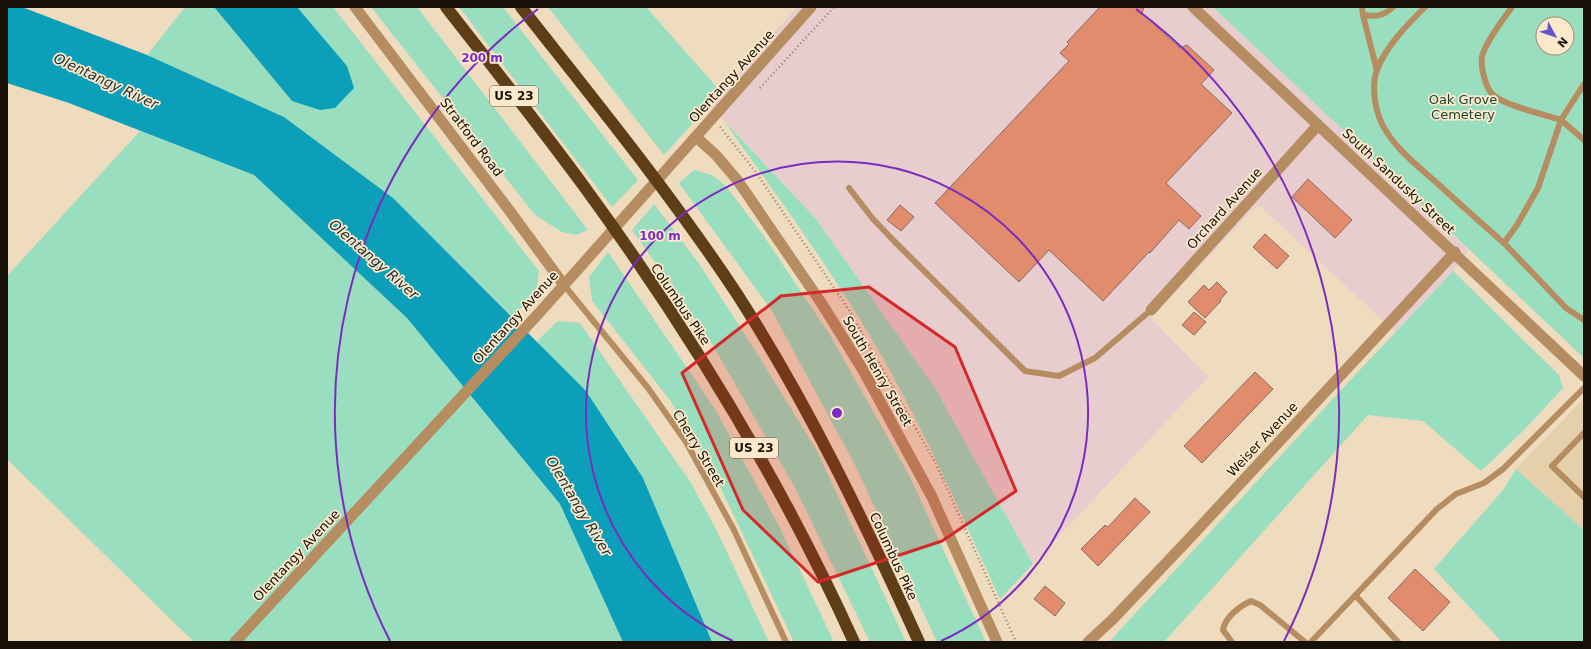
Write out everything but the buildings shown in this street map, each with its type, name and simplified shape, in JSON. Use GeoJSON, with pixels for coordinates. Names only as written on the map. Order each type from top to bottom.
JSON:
{"type":"FeatureCollection","features":[{"type":"Feature","properties":{"kind":"highway","name":"Columbus Pike"},"geometry":{"type":"LineString","coordinates":[[446,7],[583,185],[683,330],[736,417],[816,562],[854,642]]}},
{"type":"Feature","properties":{"kind":"highway","name":"Columbus Pike"},"geometry":{"type":"LineString","coordinates":[[521,7],[617,127],[687,222],[736,294],[815,425],[867,530],[919,642]]}},
{"type":"Feature","properties":{"kind":"street","name":"Stratford Road"},"geometry":{"type":"LineString","coordinates":[[355,7],[564,285]]}},
{"type":"Feature","properties":{"kind":"street","name":"Olentangy Avenue"},"geometry":{"type":"LineString","coordinates":[[235,642],[540,312],[811,7]]}},
{"type":"Feature","properties":{"kind":"street","name":"South Sandusky Street"},"geometry":{"type":"LineString","coordinates":[[1193,7],[1584,376]]}},
{"type":"Feature","properties":{"kind":"street","name":"Orchard Avenue"},"geometry":{"type":"LineString","coordinates":[[1151,310],[1318,125]]}},
{"type":"Feature","properties":{"kind":"street","name":"South Henry Street"},"geometry":{"type":"LineString","coordinates":[[696,137],[716,155],[738,181],[822,304],[863,370],[932,497],[997,642]]}},
{"type":"Feature","properties":{"kind":"street","name":"Weiser Avenue"},"geometry":{"type":"LineString","coordinates":[[1088,642],[1112,620],[1182,547],[1454,252]]}},
{"type":"Feature","properties":{"kind":"lane"},"geometry":{"type":"LineString","coordinates":[[1362,7],[1377,70]]}},
{"type":"Feature","properties":{"kind":"lane"},"geometry":{"type":"LineString","coordinates":[[1363,15],[1374,17],[1388,12],[1393,7]]}},
{"type":"Feature","properties":{"kind":"lane"},"geometry":{"type":"LineString","coordinates":[[1425,7],[1389,48],[1377,70],[1374,88],[1376,104],[1382,124],[1409,158],[1504,243],[1566,308],[1584,320]]}},
{"type":"Feature","properties":{"kind":"lane"},"geometry":{"type":"LineString","coordinates":[[1512,7],[1499,25],[1482,54],[1483,77],[1492,94],[1509,104],[1560,120],[1584,140]]}},
{"type":"Feature","properties":{"kind":"lane"},"geometry":{"type":"LineString","coordinates":[[1504,243],[1517,225],[1538,188],[1560,120],[1584,84]]}},
{"type":"Feature","properties":{"kind":"lane"},"geometry":{"type":"LineString","coordinates":[[849,188],[873,219],[895,242],[1025,371],[1059,376],[1095,358],[1151,310]]}},
{"type":"Feature","properties":{"kind":"lane","name":"Cherry Street"},"geometry":{"type":"LineString","coordinates":[[564,285],[648,388],[686,442],[734,530],[786,642]]}},
{"type":"Feature","properties":{"kind":"lane"},"geometry":{"type":"LineString","coordinates":[[1311,642],[1437,509],[1456,494],[1484,483],[1503,469],[1584,388]]}},
{"type":"Feature","properties":{"kind":"lane"},"geometry":{"type":"LineString","coordinates":[[1584,433],[1552,466],[1584,497]]}},
{"type":"Feature","properties":{"kind":"lane"},"geometry":{"type":"LineString","coordinates":[[1356,596],[1398,642]]}},
{"type":"Feature","properties":{"kind":"lane"},"geometry":{"type":"LineString","coordinates":[[1232,642],[1223,630],[1224,623],[1241,605],[1251,601],[1260,605],[1305,642]]}},
{"type":"Feature","properties":{"kind":"path"},"geometry":{"type":"LineString","coordinates":[[759,88],[834,7]]}},
{"type":"Feature","properties":{"kind":"path"},"geometry":{"type":"LineString","coordinates":[[722,129],[727,124]]}},
{"type":"Feature","properties":{"kind":"highlighted area"},"geometry":{"type":"Polygon","coordinates":[[[869,287],[955,347],[1016,491],[942,541],[818,582],[743,510],[682,373],[781,296],[869,287]]]}},
{"type":"Feature","properties":{"kind":"shaded area"},"geometry":{"type":"Polygon","coordinates":[[[797,7],[1213,7],[1469,250],[1453,271],[1395,332],[1258,204],[1151,318],[1208,377],[1033,564],[935,388],[816,219],[709,105],[797,7]]]}},
{"type":"Feature","properties":{"kind":"shaded area"},"geometry":{"type":"Polygon","coordinates":[[[1584,398],[1584,530],[1516,469],[1584,398]]]}},
{"type":"Feature","properties":{"kind":"green space"},"geometry":{"type":"Polygon","coordinates":[[[185,7],[214,7],[292,101],[347,66],[297,7],[333,7],[539,271],[536,292],[513,317],[393,198],[284,117],[147,55],[185,7]]]}},
{"type":"Feature","properties":{"kind":"green space"},"geometry":{"type":"Polygon","coordinates":[[[371,7],[417,7],[588,230],[577,235],[562,232],[535,215],[371,7]]]}},
{"type":"Feature","properties":{"kind":"green space"},"geometry":{"type":"Polygon","coordinates":[[[459,7],[503,7],[638,180],[612,207],[459,7]]]}},
{"type":"Feature","properties":{"kind":"green space"},"geometry":{"type":"Polygon","coordinates":[[[548,7],[646,7],[721,92],[664,155],[548,7]]]}},
{"type":"Feature","properties":{"kind":"green space","name":"Oak Grove Cemetery"},"geometry":{"type":"Polygon","coordinates":[[[1213,7],[1584,7],[1584,358],[1213,7]]]}},
{"type":"Feature","properties":{"kind":"green space"},"geometry":{"type":"Polygon","coordinates":[[[724,121],[816,219],[935,388],[1033,564],[1000,599],[924,436],[891,372],[856,313],[820,257],[724,121]]]}},
{"type":"Feature","properties":{"kind":"green space"},"geometry":{"type":"Polygon","coordinates":[[[140,131],[254,175],[407,318],[560,504],[623,642],[194,642],[7,459],[7,276],[140,131]]]}},
{"type":"Feature","properties":{"kind":"green space"},"geometry":{"type":"Polygon","coordinates":[[[694,170],[712,175],[725,185],[761,232],[830,335],[909,475],[986,642],[937,642],[855,465],[772,311],[679,183],[694,170]]]}},
{"type":"Feature","properties":{"kind":"green space"},"geometry":{"type":"Polygon","coordinates":[[[654,204],[700,265],[760,358],[817,451],[906,642],[870,642],[794,486],[709,339],[632,230],[654,204]]]}},
{"type":"Feature","properties":{"kind":"green space"},"geometry":{"type":"Polygon","coordinates":[[[608,252],[715,409],[778,524],[834,642],[794,642],[714,474],[670,400],[592,301],[589,277],[608,252]]]}},
{"type":"Feature","properties":{"kind":"green space"},"geometry":{"type":"Polygon","coordinates":[[[1453,271],[1559,375],[1563,388],[1523,431],[1481,471],[1423,421],[1368,415],[1164,642],[1109,642],[1342,389],[1453,271]]]}},
{"type":"Feature","properties":{"kind":"green space"},"geometry":{"type":"Polygon","coordinates":[[[558,321],[580,323],[691,483],[718,533],[769,642],[712,642],[643,478],[537,341],[558,321]]]}},
{"type":"Feature","properties":{"kind":"green space"},"geometry":{"type":"Polygon","coordinates":[[[1516,469],[1584,530],[1584,640],[1582,642],[1502,642],[1434,569],[1503,490],[1516,469]]]}},
{"type":"Feature","properties":{"kind":"water","name":"Olentangy River"},"geometry":{"type":"Polygon","coordinates":[[[7,7],[22,7],[147,55],[284,117],[393,198],[586,391],[643,478],[712,642],[623,642],[560,504],[407,318],[254,175],[69,103],[7,83],[7,7]]]}},
{"type":"Feature","properties":{"kind":"water"},"geometry":{"type":"Polygon","coordinates":[[[214,7],[297,7],[347,66],[354,88],[335,108],[320,110],[292,101],[214,7]]]}}]}
